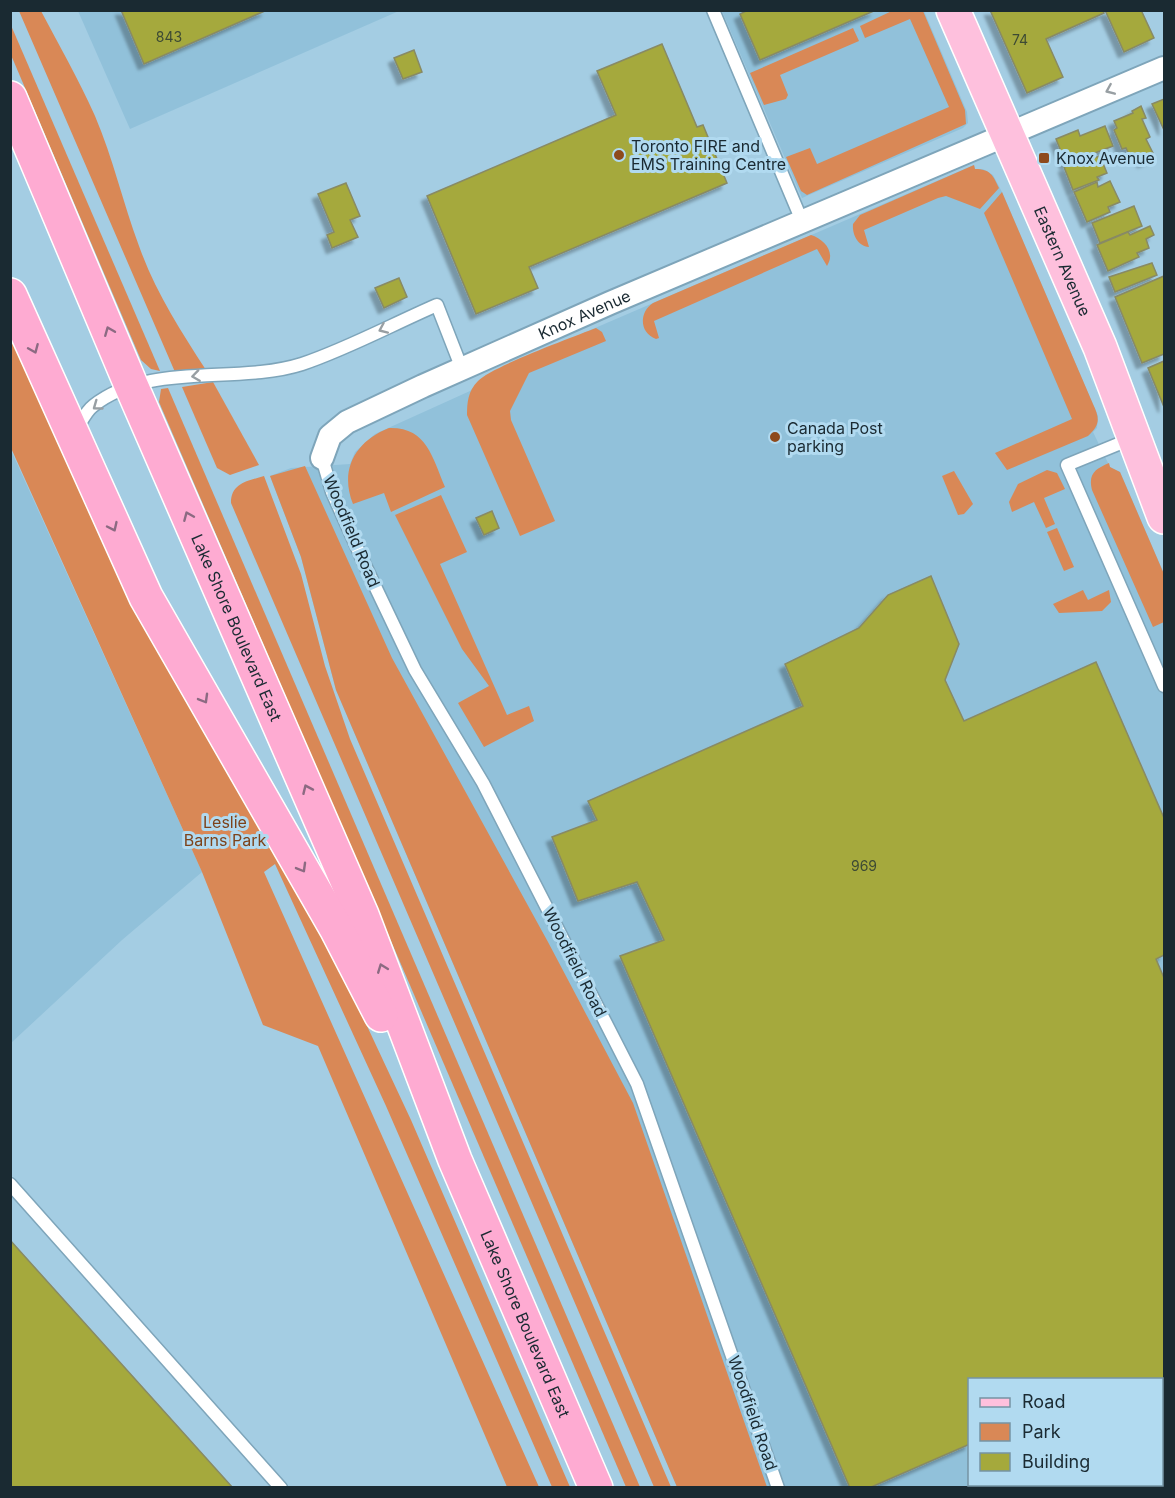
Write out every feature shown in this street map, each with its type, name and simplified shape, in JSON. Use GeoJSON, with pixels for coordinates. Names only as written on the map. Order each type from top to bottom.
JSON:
{"type":"FeatureCollection","features":[{"type":"Feature","properties":{"kind":"highway","name":"Lake Shore Boulevard East"},"geometry":{"type":"LineString","coordinates":[[10,98],[131,385],[362,915],[455,1160],[596,1488]]}},
{"type":"Feature","properties":{"kind":"highway","name":"Lake Shore Boulevard East"},"geometry":{"type":"LineString","coordinates":[[10,296],[146,597],[336,928],[455,1160]]}},
{"type":"Feature","properties":{"kind":"main road","name":"Eastern Avenue"},"geometry":{"type":"LineString","coordinates":[[953,10],[1100,347],[1164,517]]}},
{"type":"Feature","properties":{"kind":"street","name":"Knox Avenue"},"geometry":{"type":"LineString","coordinates":[[322,458],[330,436],[347,422],[462,369],[802,221],[1164,68]]}},
{"type":"Feature","properties":{"kind":"lane"},"geometry":{"type":"LineString","coordinates":[[713,10],[802,221]]}},
{"type":"Feature","properties":{"kind":"lane"},"geometry":{"type":"LineString","coordinates":[[72,437],[92,407],[131,385],[211,374],[266,371],[301,364],[437,305],[462,369]]}},
{"type":"Feature","properties":{"kind":"lane"},"geometry":{"type":"LineString","coordinates":[[1133,438],[1067,465],[1164,686]]}},
{"type":"Feature","properties":{"kind":"lane","name":"Woodfield Road"},"geometry":{"type":"LineString","coordinates":[[322,458],[333,492],[415,670],[483,783],[637,1084],[778,1488]]}},
{"type":"Feature","properties":{"kind":"lane"},"geometry":{"type":"LineString","coordinates":[[10,1184],[281,1488]]}},
{"type":"Feature","properties":{"kind":"shaded area"},"geometry":{"type":"Polygon","coordinates":[[[78,11],[399,11],[130,129],[78,11]]]}},
{"type":"Feature","properties":{"kind":"shaded area","name":"Toronto FIRE and EMS Training Centre"},"geometry":{"type":"Polygon","coordinates":[[[722,11],[924,11],[967,112],[968,123],[963,128],[802,198],[722,11]]]}},
{"type":"Feature","properties":{"kind":"shaded area"},"geometry":{"type":"Polygon","coordinates":[[[974,165],[975,169],[983,169],[993,175],[1098,416],[1097,428],[1093,432],[1110,467],[1120,472],[1164,574],[1164,1474],[1163,1378],[968,1378],[968,1486],[1138,1486],[1133,1488],[677,1487],[336,690],[301,557],[270,476],[291,468],[350,464],[355,452],[375,434],[470,391],[486,375],[974,165]]]}},
{"type":"Feature","properties":{"kind":"shaded area"},"geometry":{"type":"Polygon","coordinates":[[[10,448],[202,872],[122,940],[11,1043],[10,448]]]}},
{"type":"Feature","properties":{"kind":"green space"},"geometry":{"type":"Polygon","coordinates":[[[894,10],[923,11],[965,110],[966,124],[807,195],[801,191],[786,157],[810,148],[817,164],[949,107],[910,19],[865,38],[860,26],[894,10]]]}},
{"type":"Feature","properties":{"kind":"green space"},"geometry":{"type":"Polygon","coordinates":[[[19,11],[41,11],[76,76],[113,164],[145,263],[169,310],[206,370],[175,372],[19,11]]]}},
{"type":"Feature","properties":{"kind":"green space"},"geometry":{"type":"Polygon","coordinates":[[[10,23],[160,371],[151,369],[141,360],[11,55],[10,23]]]}},
{"type":"Feature","properties":{"kind":"green space"},"geometry":{"type":"Polygon","coordinates":[[[853,28],[859,41],[780,75],[788,95],[786,99],[764,105],[750,73],[853,28]]]}},
{"type":"Feature","properties":{"kind":"green space"},"geometry":{"type":"Polygon","coordinates":[[[974,165],[975,169],[984,170],[990,174],[999,188],[980,209],[946,196],[864,230],[869,247],[862,245],[856,239],[853,224],[860,215],[974,165]]]}},
{"type":"Feature","properties":{"kind":"green space"},"geometry":{"type":"Polygon","coordinates":[[[1002,192],[1098,418],[1097,425],[1088,436],[1007,470],[995,453],[1072,419],[984,213],[1002,192]]]}},
{"type":"Feature","properties":{"kind":"green space"},"geometry":{"type":"Polygon","coordinates":[[[811,235],[827,247],[830,256],[827,266],[817,249],[654,321],[659,338],[656,339],[646,332],[643,317],[653,303],[811,235]]]}},
{"type":"Feature","properties":{"kind":"green space","name":"Leslie Barns Park"},"geometry":{"type":"Polygon","coordinates":[[[10,328],[231,766],[346,981],[411,1120],[570,1487],[552,1487],[386,1106],[275,864],[264,872],[539,1487],[507,1487],[318,1046],[263,1025],[202,872],[11,448],[10,328]]]}},
{"type":"Feature","properties":{"kind":"green space"},"geometry":{"type":"Polygon","coordinates":[[[596,328],[602,332],[606,341],[529,373],[510,411],[511,420],[555,521],[520,536],[467,415],[470,393],[478,381],[499,368],[596,328]]]}},
{"type":"Feature","properties":{"kind":"green space"},"geometry":{"type":"Polygon","coordinates":[[[213,382],[259,465],[230,475],[217,468],[182,387],[213,382]]]}},
{"type":"Feature","properties":{"kind":"green space"},"geometry":{"type":"Polygon","coordinates":[[[168,388],[640,1487],[626,1487],[159,402],[161,389],[168,388]]]}},
{"type":"Feature","properties":{"kind":"green space"},"geometry":{"type":"Polygon","coordinates":[[[389,428],[402,429],[420,438],[432,455],[445,487],[391,512],[384,493],[353,504],[348,479],[353,458],[367,440],[389,428]]]}},
{"type":"Feature","properties":{"kind":"green space"},"geometry":{"type":"Polygon","coordinates":[[[1109,463],[1110,467],[1120,472],[1164,574],[1164,622],[1153,627],[1092,490],[1092,476],[1100,467],[1109,463]]]}},
{"type":"Feature","properties":{"kind":"green space"},"geometry":{"type":"Polygon","coordinates":[[[305,466],[392,658],[548,942],[633,1103],[767,1487],[677,1487],[336,690],[301,557],[270,476],[305,466]]]}},
{"type":"Feature","properties":{"kind":"green space"},"geometry":{"type":"Polygon","coordinates":[[[1047,470],[1057,473],[1065,489],[1044,498],[1055,524],[1046,528],[1034,502],[1012,512],[1009,502],[1018,484],[1047,470]]]}},
{"type":"Feature","properties":{"kind":"green space"},"geometry":{"type":"Polygon","coordinates":[[[954,471],[973,504],[964,514],[958,515],[942,476],[954,471]]]}},
{"type":"Feature","properties":{"kind":"green space"},"geometry":{"type":"Polygon","coordinates":[[[264,476],[301,574],[325,666],[350,739],[671,1487],[654,1487],[231,503],[237,487],[264,476]]]}},
{"type":"Feature","properties":{"kind":"green space"},"geometry":{"type":"Polygon","coordinates":[[[441,495],[467,552],[440,564],[507,715],[529,706],[534,721],[484,747],[458,703],[489,686],[462,649],[395,515],[441,495]]]}},
{"type":"Feature","properties":{"kind":"green space"},"geometry":{"type":"Polygon","coordinates":[[[1057,528],[1074,567],[1064,571],[1047,532],[1057,528]]]}},
{"type":"Feature","properties":{"kind":"green space"},"geometry":{"type":"Polygon","coordinates":[[[1083,590],[1088,600],[1109,590],[1111,602],[1102,611],[1059,613],[1053,604],[1083,590]]]}},
{"type":"Feature","properties":{"kind":"building"},"geometry":{"type":"Polygon","coordinates":[[[121,10],[267,10],[144,64],[121,10]]]}},
{"type":"Feature","properties":{"kind":"building"},"geometry":{"type":"Polygon","coordinates":[[[748,10],[876,10],[760,60],[740,14],[748,10]]]}},
{"type":"Feature","properties":{"kind":"building"},"geometry":{"type":"Polygon","coordinates":[[[990,10],[1103,10],[1104,13],[1046,39],[1063,77],[1027,93],[990,10]]]}},
{"type":"Feature","properties":{"kind":"building"},"geometry":{"type":"Polygon","coordinates":[[[1105,10],[1141,10],[1154,38],[1124,52],[1105,10]]]}},
{"type":"Feature","properties":{"kind":"building","name":"Toronto FIRE and EMS Training Centre"},"geometry":{"type":"Polygon","coordinates":[[[662,44],[697,127],[703,125],[727,183],[529,267],[538,288],[476,314],[427,196],[616,115],[597,71],[662,44]]]}},
{"type":"Feature","properties":{"kind":"building"},"geometry":{"type":"Polygon","coordinates":[[[414,50],[422,72],[403,79],[394,58],[414,50]]]}},
{"type":"Feature","properties":{"kind":"building"},"geometry":{"type":"Polygon","coordinates":[[[1164,99],[1164,130],[1152,104],[1164,99]]]}},
{"type":"Feature","properties":{"kind":"building"},"geometry":{"type":"Polygon","coordinates":[[[1141,106],[1146,118],[1142,119],[1150,137],[1146,139],[1155,157],[1143,162],[1139,153],[1130,157],[1126,148],[1122,149],[1114,130],[1117,128],[1114,121],[1133,113],[1132,111],[1141,106]]]}},
{"type":"Feature","properties":{"kind":"building"},"geometry":{"type":"Polygon","coordinates":[[[1105,126],[1113,146],[1066,164],[1056,139],[1078,130],[1080,136],[1105,126]]]}},
{"type":"Feature","properties":{"kind":"building"},"geometry":{"type":"Polygon","coordinates":[[[1100,156],[1107,173],[1097,177],[1099,180],[1073,190],[1064,167],[1100,156]]]}},
{"type":"Feature","properties":{"kind":"building"},"geometry":{"type":"Polygon","coordinates":[[[1110,181],[1120,202],[1108,207],[1110,212],[1087,222],[1074,192],[1097,182],[1098,187],[1110,181]]]}},
{"type":"Feature","properties":{"kind":"building"},"geometry":{"type":"Polygon","coordinates":[[[346,183],[360,216],[350,220],[358,237],[332,248],[327,235],[334,232],[318,194],[346,183]]]}},
{"type":"Feature","properties":{"kind":"building"},"geometry":{"type":"Polygon","coordinates":[[[1134,206],[1142,226],[1100,243],[1092,223],[1134,206]]]}},
{"type":"Feature","properties":{"kind":"building"},"geometry":{"type":"Polygon","coordinates":[[[1150,226],[1154,235],[1146,239],[1149,248],[1137,253],[1139,257],[1108,271],[1097,245],[1150,226]]]}},
{"type":"Feature","properties":{"kind":"building"},"geometry":{"type":"Polygon","coordinates":[[[1152,263],[1157,275],[1115,292],[1109,277],[1152,263]]]}},
{"type":"Feature","properties":{"kind":"building"},"geometry":{"type":"Polygon","coordinates":[[[1164,276],[1164,354],[1142,363],[1115,297],[1164,276]]]}},
{"type":"Feature","properties":{"kind":"building"},"geometry":{"type":"Polygon","coordinates":[[[399,278],[407,297],[384,308],[375,288],[399,278]]]}},
{"type":"Feature","properties":{"kind":"building"},"geometry":{"type":"Polygon","coordinates":[[[1164,361],[1164,407],[1148,368],[1164,361]]]}},
{"type":"Feature","properties":{"kind":"building"},"geometry":{"type":"Polygon","coordinates":[[[492,511],[499,528],[484,535],[476,518],[492,511]]]}},
{"type":"Feature","properties":{"kind":"building"},"geometry":{"type":"Polygon","coordinates":[[[931,576],[959,644],[945,680],[964,721],[1096,662],[1164,818],[1164,955],[1156,959],[1164,978],[1164,1406],[1163,1378],[968,1378],[968,1445],[869,1488],[850,1488],[620,956],[664,940],[637,882],[578,901],[552,837],[597,820],[588,801],[803,706],[785,664],[859,628],[888,595],[931,576]]]}},
{"type":"Feature","properties":{"kind":"building"},"geometry":{"type":"Polygon","coordinates":[[[10,1240],[233,1488],[10,1488],[10,1240]]]}},
{"type":"Feature","properties":{"kind":"place","name":"Toronto FIRE and EMS Training Centre"},"geometry":{"type":"Point","coordinates":[619,155]}},
{"type":"Feature","properties":{"kind":"place","name":"Knox Avenue"},"geometry":{"type":"Point","coordinates":[1044,158]}},
{"type":"Feature","properties":{"kind":"place","name":"Canada Post parking"},"geometry":{"type":"Point","coordinates":[775,437]}}]}
